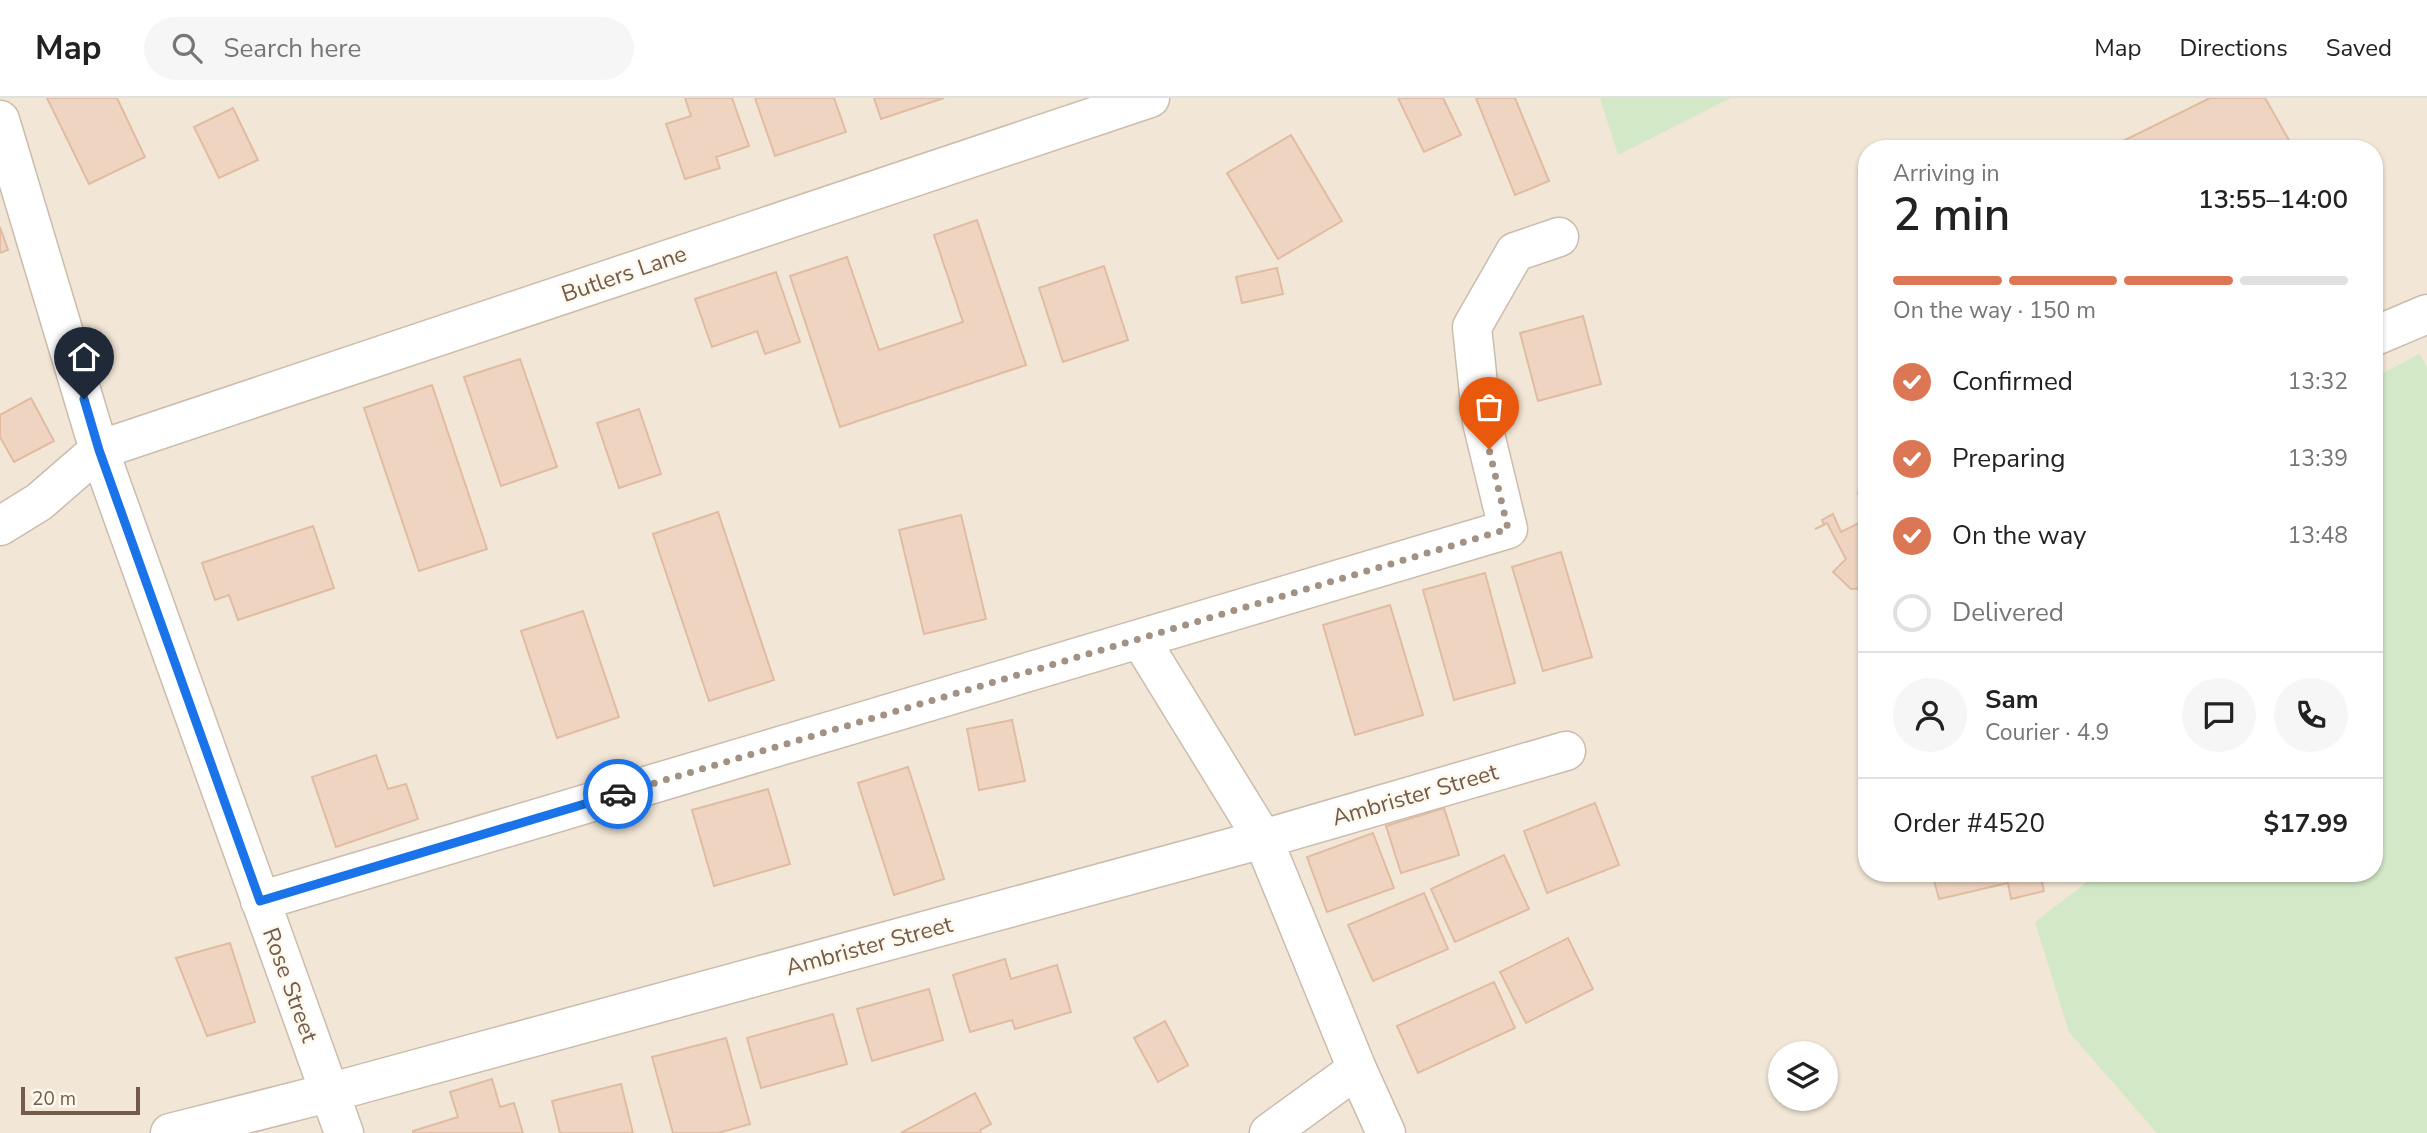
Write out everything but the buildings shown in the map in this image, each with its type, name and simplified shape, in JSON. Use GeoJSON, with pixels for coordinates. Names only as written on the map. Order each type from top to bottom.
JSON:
{"type":"FeatureCollection","features":[{"type":"Feature","properties":{"kind":"street","name":"Butlers Lane"},"geometry":{"type":"LineString","coordinates":[[99,450],[1150,98]]}},
{"type":"Feature","properties":{"kind":"street","name":"Rose Street"},"geometry":{"type":"LineString","coordinates":[[0,120],[99,450],[344,1133]]}},
{"type":"Feature","properties":{"kind":"street"},"geometry":{"type":"LineString","coordinates":[[260,901],[1508,529],[1482,422],[1472,327],[1515,252],[1559,237]]}},
{"type":"Feature","properties":{"kind":"street"},"geometry":{"type":"LineString","coordinates":[[2383,333],[2427,314]]}},
{"type":"Feature","properties":{"kind":"street"},"geometry":{"type":"LineString","coordinates":[[0,526],[39,502],[99,450]]}},
{"type":"Feature","properties":{"kind":"street"},"geometry":{"type":"LineString","coordinates":[[1140,639],[1263,839],[1386,1133]]}},
{"type":"Feature","properties":{"kind":"street","name":"Ambrister Street"},"geometry":{"type":"LineString","coordinates":[[170,1133],[328,1093],[1263,839],[1566,751]]}},
{"type":"Feature","properties":{"kind":"street"},"geometry":{"type":"LineString","coordinates":[[1269,1133],[1357,1069]]}},
{"type":"Feature","properties":{"kind":"shaded area"},"geometry":{"type":"Polygon","coordinates":[[[0,98],[2427,98],[2427,1133],[0,1133],[0,98]]]}},
{"type":"Feature","properties":{"kind":"green space"},"geometry":{"type":"Polygon","coordinates":[[[1600,98],[1731,98],[1618,155],[1600,98]]]}},
{"type":"Feature","properties":{"kind":"green space"},"geometry":{"type":"Polygon","coordinates":[[[2420,354],[2427,368],[2427,1133],[2157,1133],[2069,1032],[2035,922],[2087,882],[2383,882],[2383,373],[2420,354]]]}},
{"type":"Feature","properties":{"kind":"way so far"},"geometry":{"type":"LineString","coordinates":[[618,794],[1508,529],[1489,449]]}},
{"type":"Feature","properties":{"kind":"route"},"geometry":{"type":"LineString","coordinates":[[84,399],[99,450],[260,901],[618,794]]}}]}
